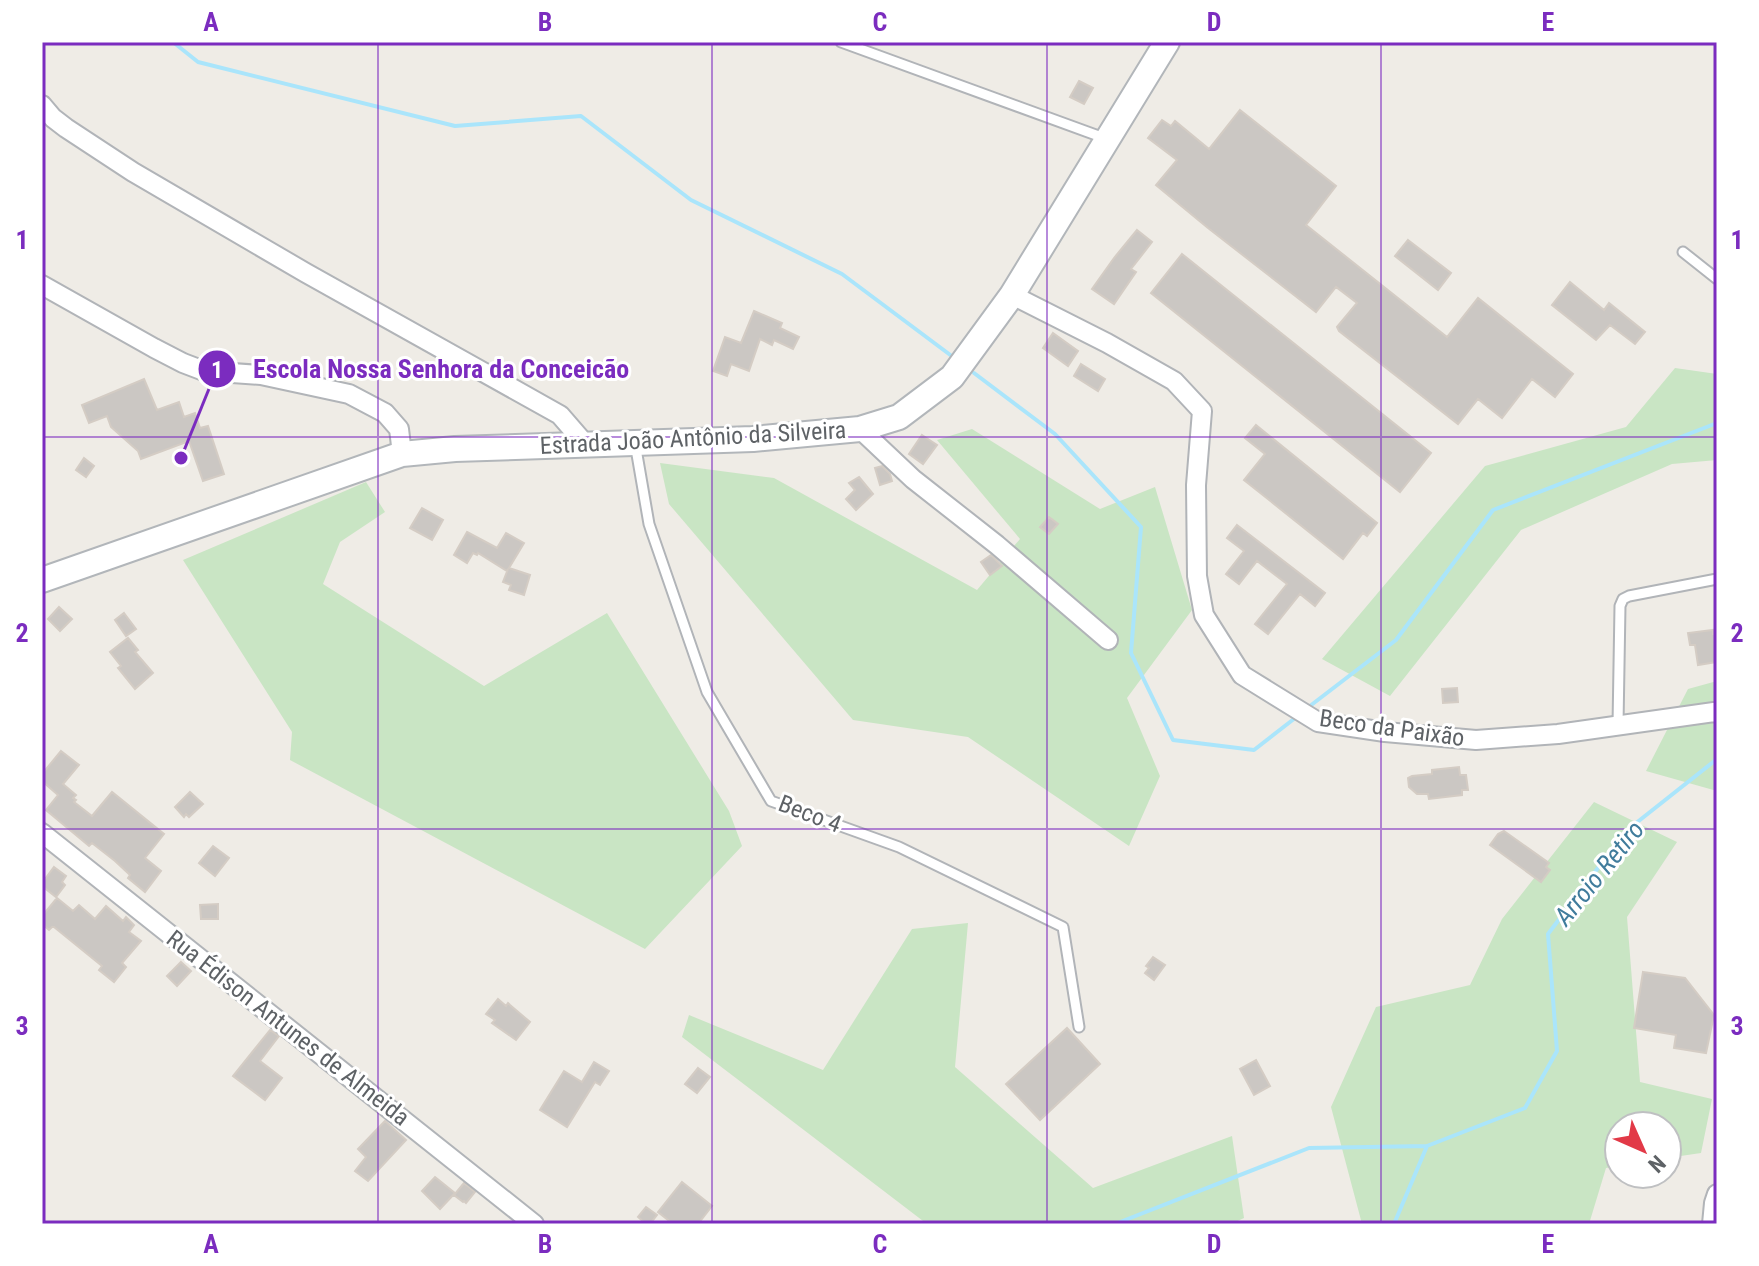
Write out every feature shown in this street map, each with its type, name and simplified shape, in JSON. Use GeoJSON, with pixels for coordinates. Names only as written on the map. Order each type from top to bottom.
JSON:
{"type":"FeatureCollection","features":[{"type":"Feature","properties":{"kind":"main road","name":"Estrada João Antônio da Silveira"},"geometry":{"type":"LineString","coordinates":[[42,580],[402,454],[455,449],[753,439],[860,429],[899,417],[952,377],[1012,295],[1167,42]]}},
{"type":"Feature","properties":{"kind":"street"},"geometry":{"type":"LineString","coordinates":[[42,105],[66,128],[133,172],[560,415],[586,445]]}},
{"type":"Feature","properties":{"kind":"street"},"geometry":{"type":"LineString","coordinates":[[42,285],[164,353],[204,371],[261,375],[349,394],[385,413],[399,429],[402,454]]}},
{"type":"Feature","properties":{"kind":"street","name":"Beco da Paixão"},"geometry":{"type":"LineString","coordinates":[[1012,295],[1174,381],[1202,411],[1196,485],[1197,576],[1204,615],[1242,675],[1318,722],[1476,740],[1558,734],[1717,713]]}},
{"type":"Feature","properties":{"kind":"street"},"geometry":{"type":"LineString","coordinates":[[860,429],[913,479],[997,545],[1108,640]]}},
{"type":"Feature","properties":{"kind":"street","name":"Rua Édison Antunes de Almeida"},"geometry":{"type":"LineString","coordinates":[[42,833],[534,1224]]}},
{"type":"Feature","properties":{"kind":"street"},"geometry":{"type":"LineString","coordinates":[[1712,1224],[1717,1194]]}},
{"type":"Feature","properties":{"kind":"lane"},"geometry":{"type":"LineString","coordinates":[[841,42],[1107,139]]}},
{"type":"Feature","properties":{"kind":"lane"},"geometry":{"type":"LineString","coordinates":[[1683,252],[1717,279]]}},
{"type":"Feature","properties":{"kind":"lane","name":"Beco 4"},"geometry":{"type":"LineString","coordinates":[[635,443],[649,524],[707,692],[771,801],[899,847],[1063,927],[1079,1027]]}},
{"type":"Feature","properties":{"kind":"lane"},"geometry":{"type":"LineString","coordinates":[[1618,725],[1620,606],[1623,599],[1717,579]]}},
{"type":"Feature","properties":{"kind":"green space"},"geometry":{"type":"Polygon","coordinates":[[[1675,368],[1717,374],[1717,460],[1672,464],[1521,530],[1390,696],[1322,659],[1485,466],[1626,427],[1675,368]]]}},
{"type":"Feature","properties":{"kind":"green space"},"geometry":{"type":"Polygon","coordinates":[[[972,429],[1100,509],[1155,487],[1192,610],[1127,698],[1160,776],[1129,846],[968,737],[853,720],[669,504],[660,463],[774,478],[977,590],[1020,539],[937,440],[972,429]]]}},
{"type":"Feature","properties":{"kind":"green space"},"geometry":{"type":"Polygon","coordinates":[[[366,482],[385,512],[340,542],[323,584],[484,686],[607,613],[729,811],[742,846],[645,949],[290,760],[292,732],[183,560],[366,482]]]}},
{"type":"Feature","properties":{"kind":"green space"},"geometry":{"type":"Polygon","coordinates":[[[1717,681],[1717,791],[1646,771],[1688,689],[1717,681]]]}},
{"type":"Feature","properties":{"kind":"green space"},"geometry":{"type":"Polygon","coordinates":[[[1594,802],[1677,842],[1627,917],[1640,1082],[1712,1099],[1701,1153],[1683,1156],[1683,1110],[1603,1110],[1603,1178],[1589,1224],[1362,1224],[1331,1107],[1376,1007],[1470,985],[1502,919],[1594,802]]]}},
{"type":"Feature","properties":{"kind":"green space"},"geometry":{"type":"Polygon","coordinates":[[[968,923],[955,1067],[1093,1188],[1232,1136],[1244,1218],[1231,1224],[927,1224],[682,1037],[689,1015],[823,1070],[912,929],[968,923]]]}},
{"type":"Feature","properties":{"kind":"building"},"geometry":{"type":"Polygon","coordinates":[[[1079,81],[1093,88],[1084,104],[1070,97],[1079,81]]]}},
{"type":"Feature","properties":{"kind":"building"},"geometry":{"type":"Polygon","coordinates":[[[1240,110],[1336,186],[1306,225],[1447,337],[1478,298],[1573,374],[1555,397],[1532,379],[1502,418],[1478,399],[1458,424],[1339,331],[1337,327],[1357,303],[1336,287],[1316,312],[1156,185],[1177,160],[1148,138],[1162,120],[1171,126],[1175,121],[1209,149],[1240,110]]]}},
{"type":"Feature","properties":{"kind":"building"},"geometry":{"type":"Polygon","coordinates":[[[1137,230],[1152,242],[1131,269],[1136,272],[1114,304],[1092,289],[1137,230]]]}},
{"type":"Feature","properties":{"kind":"building"},"geometry":{"type":"Polygon","coordinates":[[[1408,240],[1451,273],[1438,290],[1395,256],[1408,240]]]}},
{"type":"Feature","properties":{"kind":"building"},"geometry":{"type":"Polygon","coordinates":[[[1182,254],[1431,453],[1400,492],[1151,293],[1182,254]]]}},
{"type":"Feature","properties":{"kind":"building"},"geometry":{"type":"Polygon","coordinates":[[[1570,282],[1604,310],[1609,303],[1645,332],[1635,344],[1610,325],[1596,340],[1552,305],[1570,282]]]}},
{"type":"Feature","properties":{"kind":"building"},"geometry":{"type":"Polygon","coordinates":[[[754,311],[782,323],[780,328],[799,337],[793,349],[774,340],[772,345],[760,339],[749,371],[731,364],[727,376],[713,371],[725,337],[741,343],[754,311]]]}},
{"type":"Feature","properties":{"kind":"building"},"geometry":{"type":"Polygon","coordinates":[[[1053,333],[1078,351],[1068,366],[1043,348],[1053,333]]]}},
{"type":"Feature","properties":{"kind":"building"},"geometry":{"type":"Polygon","coordinates":[[[1081,364],[1105,379],[1098,391],[1074,376],[1081,364]]]}},
{"type":"Feature","properties":{"kind":"building"},"geometry":{"type":"Polygon","coordinates":[[[144,379],[157,410],[179,402],[184,417],[195,413],[200,428],[208,426],[224,474],[203,481],[189,441],[141,459],[138,451],[111,427],[107,416],[89,423],[82,405],[144,379]]]}},
{"type":"Feature","properties":{"kind":"building"},"geometry":{"type":"Polygon","coordinates":[[[1256,425],[1377,523],[1367,536],[1363,533],[1343,559],[1244,480],[1265,454],[1245,438],[1256,425]]]}},
{"type":"Feature","properties":{"kind":"building"},"geometry":{"type":"Polygon","coordinates":[[[922,435],[937,445],[923,464],[909,454],[922,435]]]}},
{"type":"Feature","properties":{"kind":"building"},"geometry":{"type":"Polygon","coordinates":[[[84,458],[94,466],[86,477],[76,470],[84,458]]]}},
{"type":"Feature","properties":{"kind":"building"},"geometry":{"type":"Polygon","coordinates":[[[882,466],[892,481],[880,485],[875,468],[882,466]]]}},
{"type":"Feature","properties":{"kind":"building"},"geometry":{"type":"Polygon","coordinates":[[[859,477],[873,494],[856,510],[846,499],[855,490],[849,483],[859,477]]]}},
{"type":"Feature","properties":{"kind":"building"},"geometry":{"type":"Polygon","coordinates":[[[422,508],[443,520],[432,540],[410,528],[422,508]]]}},
{"type":"Feature","properties":{"kind":"building"},"geometry":{"type":"Polygon","coordinates":[[[1049,517],[1058,524],[1049,534],[1040,527],[1049,517]]]}},
{"type":"Feature","properties":{"kind":"building"},"geometry":{"type":"Polygon","coordinates":[[[1237,525],[1325,593],[1315,606],[1300,594],[1268,634],[1255,624],[1287,584],[1257,561],[1239,584],[1226,574],[1244,551],[1227,538],[1237,525]]]}},
{"type":"Feature","properties":{"kind":"building"},"geometry":{"type":"Polygon","coordinates":[[[467,532],[497,548],[506,533],[524,543],[509,568],[530,575],[524,595],[509,590],[511,585],[503,582],[508,569],[478,553],[473,553],[467,563],[454,555],[467,532]]]}},
{"type":"Feature","properties":{"kind":"building"},"geometry":{"type":"Polygon","coordinates":[[[991,555],[1002,566],[990,575],[981,562],[991,555]]]}},
{"type":"Feature","properties":{"kind":"building"},"geometry":{"type":"Polygon","coordinates":[[[59,607],[72,619],[60,631],[48,619],[59,607]]]}},
{"type":"Feature","properties":{"kind":"building"},"geometry":{"type":"Polygon","coordinates":[[[124,613],[136,629],[126,636],[115,620],[124,613]]]}},
{"type":"Feature","properties":{"kind":"building"},"geometry":{"type":"Polygon","coordinates":[[[1713,630],[1713,634],[1717,634],[1717,662],[1698,665],[1695,645],[1690,645],[1688,633],[1713,630]]]}},
{"type":"Feature","properties":{"kind":"building"},"geometry":{"type":"Polygon","coordinates":[[[128,638],[138,650],[135,652],[153,673],[135,689],[110,652],[128,638]]]}},
{"type":"Feature","properties":{"kind":"building"},"geometry":{"type":"Polygon","coordinates":[[[1457,688],[1458,702],[1443,703],[1442,689],[1457,688]]]}},
{"type":"Feature","properties":{"kind":"building"},"geometry":{"type":"Polygon","coordinates":[[[61,751],[79,765],[63,784],[76,795],[74,802],[92,816],[112,792],[164,834],[145,858],[161,871],[145,892],[128,878],[130,875],[115,861],[92,843],[89,846],[46,810],[58,795],[42,781],[42,774],[61,751]]]}},
{"type":"Feature","properties":{"kind":"building"},"geometry":{"type":"Polygon","coordinates":[[[1459,767],[1460,775],[1466,775],[1468,790],[1462,790],[1462,795],[1429,799],[1428,794],[1417,794],[1409,787],[1408,778],[1412,776],[1459,767]]]}},
{"type":"Feature","properties":{"kind":"building"},"geometry":{"type":"Polygon","coordinates":[[[190,792],[203,804],[189,817],[186,814],[184,817],[175,807],[190,792]]]}},
{"type":"Feature","properties":{"kind":"building"},"geometry":{"type":"Polygon","coordinates":[[[1504,831],[1549,863],[1546,867],[1550,870],[1541,882],[1490,845],[1504,831]]]}},
{"type":"Feature","properties":{"kind":"building"},"geometry":{"type":"Polygon","coordinates":[[[213,846],[229,858],[215,876],[199,863],[213,846]]]}},
{"type":"Feature","properties":{"kind":"building"},"geometry":{"type":"Polygon","coordinates":[[[54,867],[66,876],[62,882],[65,885],[56,897],[42,886],[54,867]]]}},
{"type":"Feature","properties":{"kind":"building"},"geometry":{"type":"Polygon","coordinates":[[[57,898],[73,911],[79,905],[95,919],[106,906],[123,921],[126,917],[134,925],[129,932],[141,941],[122,963],[126,967],[114,982],[99,970],[102,966],[54,927],[49,930],[42,924],[42,916],[57,898]]]}},
{"type":"Feature","properties":{"kind":"building"},"geometry":{"type":"Polygon","coordinates":[[[218,904],[218,919],[201,919],[200,905],[218,904]]]}},
{"type":"Feature","properties":{"kind":"building"},"geometry":{"type":"Polygon","coordinates":[[[1153,957],[1165,965],[1154,980],[1145,973],[1153,957]]]}},
{"type":"Feature","properties":{"kind":"building"},"geometry":{"type":"Polygon","coordinates":[[[181,962],[191,971],[177,986],[167,976],[181,962]]]}},
{"type":"Feature","properties":{"kind":"building"},"geometry":{"type":"Polygon","coordinates":[[[1643,972],[1685,978],[1714,1015],[1706,1053],[1674,1048],[1676,1035],[1634,1028],[1643,972]]]}},
{"type":"Feature","properties":{"kind":"building"},"geometry":{"type":"Polygon","coordinates":[[[498,999],[506,1006],[508,1003],[530,1022],[516,1040],[492,1023],[495,1020],[486,1014],[498,999]]]}},
{"type":"Feature","properties":{"kind":"building"},"geometry":{"type":"Polygon","coordinates":[[[1067,1028],[1100,1064],[1040,1120],[1006,1084],[1067,1028]]]}},
{"type":"Feature","properties":{"kind":"building"},"geometry":{"type":"Polygon","coordinates":[[[270,1030],[279,1036],[260,1061],[282,1078],[265,1100],[233,1076],[270,1030]]]}},
{"type":"Feature","properties":{"kind":"building"},"geometry":{"type":"Polygon","coordinates":[[[1256,1060],[1270,1086],[1254,1095],[1240,1069],[1256,1060]]]}},
{"type":"Feature","properties":{"kind":"building"},"geometry":{"type":"Polygon","coordinates":[[[594,1062],[609,1071],[600,1085],[595,1082],[567,1127],[540,1110],[564,1071],[582,1082],[594,1062]]]}},
{"type":"Feature","properties":{"kind":"building"},"geometry":{"type":"Polygon","coordinates":[[[698,1068],[710,1077],[697,1093],[685,1084],[698,1068]]]}},
{"type":"Feature","properties":{"kind":"building"},"geometry":{"type":"Polygon","coordinates":[[[385,1121],[406,1140],[368,1181],[355,1171],[366,1157],[358,1149],[385,1121]]]}},
{"type":"Feature","properties":{"kind":"building"},"geometry":{"type":"Polygon","coordinates":[[[435,1177],[455,1193],[440,1209],[422,1191],[435,1177]]]}},
{"type":"Feature","properties":{"kind":"building"},"geometry":{"type":"Polygon","coordinates":[[[682,1182],[712,1206],[698,1224],[673,1224],[658,1212],[682,1182]]]}},
{"type":"Feature","properties":{"kind":"building"},"geometry":{"type":"Polygon","coordinates":[[[464,1183],[475,1192],[466,1203],[454,1195],[464,1183]]]}},
{"type":"Feature","properties":{"kind":"building"},"geometry":{"type":"Polygon","coordinates":[[[646,1207],[657,1215],[650,1224],[638,1217],[646,1207]]]}},
{"type":"Feature","properties":{"kind":"waterway"},"geometry":{"type":"LineString","coordinates":[[173,42],[198,62],[455,126],[581,116],[691,200],[842,274],[953,357]]}},
{"type":"Feature","properties":{"kind":"waterway"},"geometry":{"type":"LineString","coordinates":[[974,373],[1055,434],[1141,527],[1131,653],[1173,740],[1254,750],[1299,715]]}},
{"type":"Feature","properties":{"kind":"waterway"},"geometry":{"type":"LineString","coordinates":[[1306,709],[1396,640],[1493,510],[1717,423]]}},
{"type":"Feature","properties":{"kind":"waterway","name":"Arroio Retiro"},"geometry":{"type":"LineString","coordinates":[[1115,1224],[1309,1148],[1427,1146],[1525,1108],[1557,1051],[1548,934],[1626,831],[1717,759]]}},
{"type":"Feature","properties":{"kind":"waterway"},"geometry":{"type":"LineString","coordinates":[[1394,1224],[1427,1146]]}},
{"type":"Feature","properties":{"kind":"place","name":"Escola Nossa Senhora da Conceicão"},"geometry":{"type":"Point","coordinates":[181,458]}}]}
